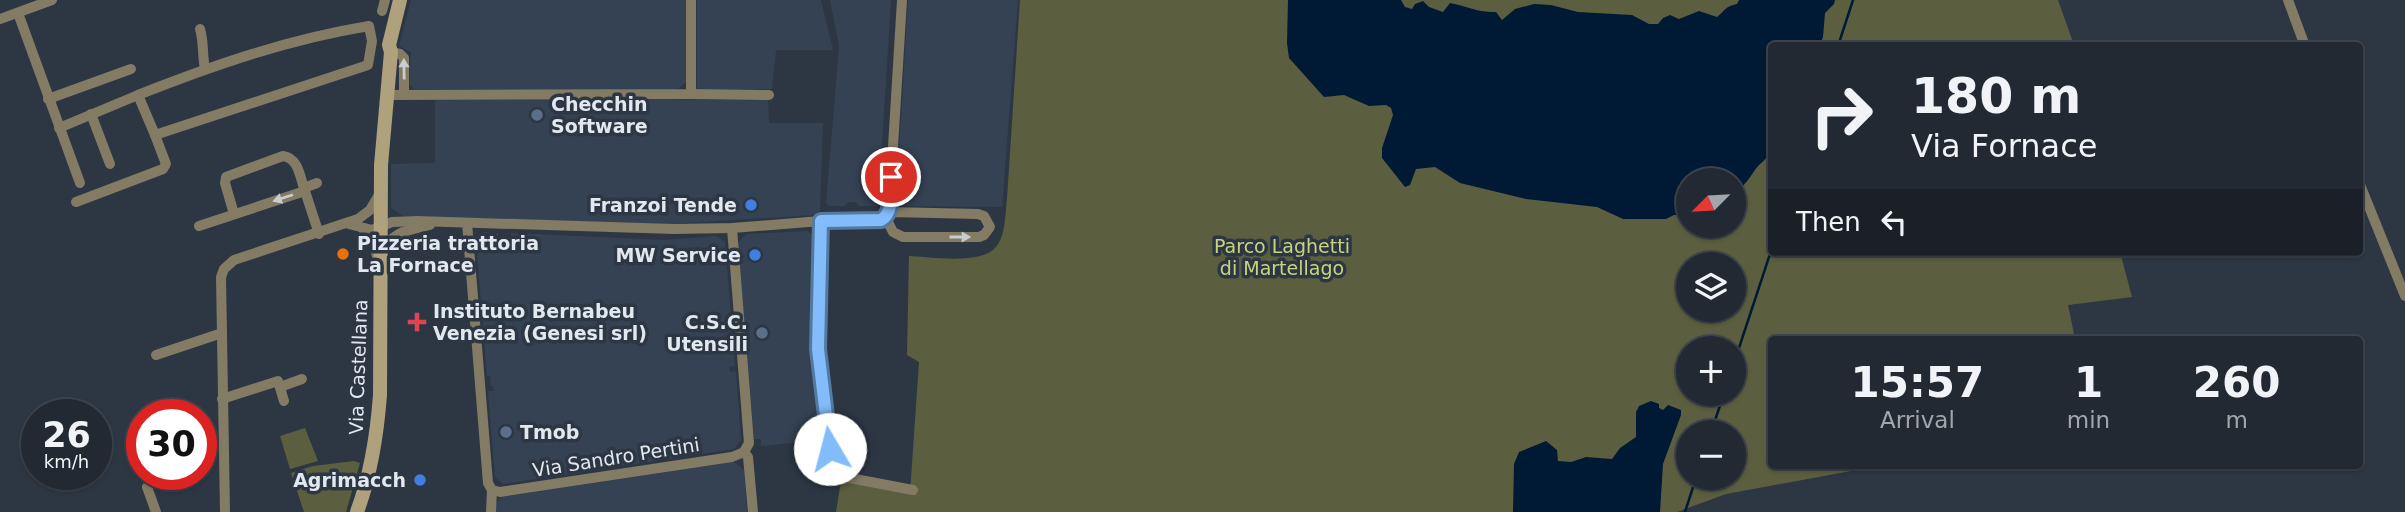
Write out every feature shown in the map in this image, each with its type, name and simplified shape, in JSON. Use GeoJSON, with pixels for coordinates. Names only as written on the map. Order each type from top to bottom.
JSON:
{"type":"FeatureCollection","features":[{"type":"Feature","properties":{"kind":"street"},"geometry":{"type":"LineString","coordinates":[[0,19],[51,0]]}},
{"type":"Feature","properties":{"kind":"street","name":"Via Castellana"},"geometry":{"type":"LineString","coordinates":[[357,512],[371,468],[378,423],[380,191],[390,49],[400,0]]}},
{"type":"Feature","properties":{"kind":"street"},"geometry":{"type":"LineString","coordinates":[[691,0],[691,94]]}},
{"type":"Feature","properties":{"kind":"street"},"geometry":{"type":"LineString","coordinates":[[380,227],[396,222],[440,222],[674,229],[732,228],[821,221],[881,220],[887,215],[978,214],[985,217],[990,227],[984,235],[903,237],[893,232],[887,215],[902,0]]}},
{"type":"Feature","properties":{"kind":"street"},"geometry":{"type":"LineString","coordinates":[[2288,0],[2304,42]]}},
{"type":"Feature","properties":{"kind":"street"},"geometry":{"type":"LineString","coordinates":[[18,13],[80,183]]}},
{"type":"Feature","properties":{"kind":"street"},"geometry":{"type":"LineString","coordinates":[[58,128],[205,69],[321,34],[373,25],[368,65],[155,135]]}},
{"type":"Feature","properties":{"kind":"street"},"geometry":{"type":"LineString","coordinates":[[200,29],[204,42],[202,54],[205,69]]}},
{"type":"Feature","properties":{"kind":"street"},"geometry":{"type":"LineString","coordinates":[[372,41],[404,58],[404,95]]}},
{"type":"Feature","properties":{"kind":"street"},"geometry":{"type":"LineString","coordinates":[[48,99],[131,68]]}},
{"type":"Feature","properties":{"kind":"street"},"geometry":{"type":"LineString","coordinates":[[76,202],[163,169],[166,164],[138,95]]}},
{"type":"Feature","properties":{"kind":"street"},"geometry":{"type":"LineString","coordinates":[[386,95],[769,95]]}},
{"type":"Feature","properties":{"kind":"street"},"geometry":{"type":"LineString","coordinates":[[91,114],[110,164]]}},
{"type":"Feature","properties":{"kind":"street"},"geometry":{"type":"LineString","coordinates":[[234,214],[225,183],[230,174],[283,156],[290,157],[295,161],[319,234]]}},
{"type":"Feature","properties":{"kind":"street"},"geometry":{"type":"LineString","coordinates":[[199,226],[317,183]]}},
{"type":"Feature","properties":{"kind":"street"},"geometry":{"type":"LineString","coordinates":[[380,191],[385,211],[396,222]]}},
{"type":"Feature","properties":{"kind":"street"},"geometry":{"type":"LineString","coordinates":[[357,224],[370,210],[380,191]]}},
{"type":"Feature","properties":{"kind":"street"},"geometry":{"type":"LineString","coordinates":[[2363,193],[2405,296]]}},
{"type":"Feature","properties":{"kind":"street"},"geometry":{"type":"LineString","coordinates":[[225,512],[221,277],[229,263],[369,221],[396,234]]}},
{"type":"Feature","properties":{"kind":"street"},"geometry":{"type":"LineString","coordinates":[[821,221],[818,349],[834,475],[913,490]]}},
{"type":"Feature","properties":{"kind":"street"},"geometry":{"type":"LineString","coordinates":[[380,268],[386,245],[396,234],[440,222]]}},
{"type":"Feature","properties":{"kind":"street"},"geometry":{"type":"LineString","coordinates":[[467,223],[488,483],[492,490],[491,512]]}},
{"type":"Feature","properties":{"kind":"street"},"geometry":{"type":"LineString","coordinates":[[357,224],[372,240],[380,268]]}},
{"type":"Feature","properties":{"kind":"street"},"geometry":{"type":"LineString","coordinates":[[732,228],[749,443],[744,452],[748,457],[753,512]]}},
{"type":"Feature","properties":{"kind":"street"},"geometry":{"type":"LineString","coordinates":[[156,355],[222,333]]}},
{"type":"Feature","properties":{"kind":"street"},"geometry":{"type":"LineString","coordinates":[[280,387],[302,379]]}},
{"type":"Feature","properties":{"kind":"street"},"geometry":{"type":"LineString","coordinates":[[222,398],[278,381],[284,401]]}},
{"type":"Feature","properties":{"kind":"street","name":"Via Sandro Pertini"},"geometry":{"type":"LineString","coordinates":[[492,490],[500,492],[732,457],[744,452]]}},
{"type":"Feature","properties":{"kind":"street"},"geometry":{"type":"LineString","coordinates":[[147,490],[156,512]]}},
{"type":"Feature","properties":{"kind":"shaded area"},"geometry":{"type":"Polygon","coordinates":[[[411,0],[686,0],[686,82],[678,89],[414,89],[409,84],[411,52],[399,46],[411,0]]]}},
{"type":"Feature","properties":{"kind":"shaded area"},"geometry":{"type":"Polygon","coordinates":[[[697,0],[821,0],[833,50],[776,50],[772,89],[697,90],[697,0]]]}},
{"type":"Feature","properties":{"kind":"shaded area"},"geometry":{"type":"Polygon","coordinates":[[[830,0],[891,0],[878,206],[859,206],[856,202],[848,202],[845,206],[829,206],[826,202],[839,46],[830,0]]]}},
{"type":"Feature","properties":{"kind":"shaded area"},"geometry":{"type":"Polygon","coordinates":[[[908,0],[1018,0],[1002,207],[899,206],[896,202],[908,0]]]}},
{"type":"Feature","properties":{"kind":"shaded area"},"geometry":{"type":"Polygon","coordinates":[[[1288,0],[1401,0],[1405,7],[1412,9],[1415,4],[1423,1],[1429,7],[1443,12],[1450,3],[1496,12],[1502,20],[1515,9],[1534,4],[1551,5],[1578,12],[1632,15],[1649,24],[1658,24],[1670,15],[1679,19],[1699,11],[1717,17],[1739,0],[1835,0],[1825,13],[1821,42],[1768,42],[1768,156],[1746,182],[1746,168],[1676,168],[1676,215],[1666,219],[1623,219],[1597,207],[1526,199],[1460,183],[1435,167],[1416,169],[1410,185],[1405,187],[1382,158],[1382,148],[1393,115],[1391,108],[1386,105],[1369,106],[1344,95],[1324,97],[1289,58],[1288,0]]]}},
{"type":"Feature","properties":{"kind":"shaded area"},"geometry":{"type":"Polygon","coordinates":[[[435,99],[768,100],[769,123],[823,123],[820,211],[814,215],[669,224],[403,216],[391,208],[391,164],[435,163],[435,99]]]}},
{"type":"Feature","properties":{"kind":"shaded area"},"geometry":{"type":"Polygon","coordinates":[[[807,231],[812,234],[812,363],[823,440],[761,446],[761,439],[754,439],[738,243],[746,234],[807,231]]]}},
{"type":"Feature","properties":{"kind":"shaded area"},"geometry":{"type":"Polygon","coordinates":[[[483,232],[498,233],[498,239],[508,240],[511,239],[511,233],[666,240],[716,236],[725,242],[735,366],[729,367],[730,372],[736,371],[741,440],[734,449],[503,484],[495,477],[488,391],[494,391],[490,376],[487,376],[476,240],[483,232]]]}},
{"type":"Feature","properties":{"kind":"shaded area"},"geometry":{"type":"Polygon","coordinates":[[[1651,401],[1659,404],[1659,408],[1663,410],[1668,405],[1681,410],[1663,464],[1660,512],[1513,512],[1514,464],[1519,452],[1546,441],[1557,450],[1558,461],[1571,462],[1586,457],[1612,459],[1620,448],[1636,437],[1636,412],[1639,406],[1651,401]]]}},
{"type":"Feature","properties":{"kind":"shaded area"},"geometry":{"type":"Polygon","coordinates":[[[734,462],[744,470],[747,512],[495,512],[494,507],[501,497],[734,462]]]}},
{"type":"Feature","properties":{"kind":"green space","name":"Parco Laghetti di Martellago"},"geometry":{"type":"Polygon","coordinates":[[[1020,0],[2058,0],[2073,42],[1768,42],[1768,256],[2121,256],[2132,297],[2068,305],[2074,336],[1768,336],[1768,469],[1862,469],[1726,494],[1677,512],[836,512],[841,481],[910,493],[919,362],[907,355],[909,256],[955,259],[979,256],[989,253],[1002,237],[1007,199],[1020,0]]]}},
{"type":"Feature","properties":{"kind":"green space"},"geometry":{"type":"Polygon","coordinates":[[[305,428],[318,461],[290,469],[280,436],[305,428]]]}},
{"type":"Feature","properties":{"kind":"green space"},"geometry":{"type":"Polygon","coordinates":[[[354,461],[360,463],[346,512],[304,512],[291,473],[313,466],[354,461]]]}},
{"type":"Feature","properties":{"kind":"waterway"},"geometry":{"type":"LineString","coordinates":[[1839,42],[1853,0]]}},
{"type":"Feature","properties":{"kind":"waterway"},"geometry":{"type":"LineString","coordinates":[[1743,336],[1769,256]]}},
{"type":"Feature","properties":{"kind":"waterway"},"geometry":{"type":"LineString","coordinates":[[1715,420],[1720,406]]}},
{"type":"Feature","properties":{"kind":"waterway"},"geometry":{"type":"LineString","coordinates":[[1685,512],[1692,490]]}},
{"type":"Feature","properties":{"kind":"place","name":"Checchin Software"},"geometry":{"type":"Point","coordinates":[537,115]}},
{"type":"Feature","properties":{"kind":"place","name":"Franzoi Tende"},"geometry":{"type":"Point","coordinates":[751,205]}},
{"type":"Feature","properties":{"kind":"place","name":"Pizzeria trattoria La Fornace"},"geometry":{"type":"Point","coordinates":[343,254]}},
{"type":"Feature","properties":{"kind":"place","name":"MW Service"},"geometry":{"type":"Point","coordinates":[755,255]}},
{"type":"Feature","properties":{"kind":"place","name":"Instituto Bernabeu Venezia (Genesi srl)"},"geometry":{"type":"Point","coordinates":[417,322]}},
{"type":"Feature","properties":{"kind":"place","name":"C.S.C. Utensili"},"geometry":{"type":"Point","coordinates":[762,333]}},
{"type":"Feature","properties":{"kind":"place","name":"Tmob"},"geometry":{"type":"Point","coordinates":[506,432]}},
{"type":"Feature","properties":{"kind":"place","name":"Agrimacch"},"geometry":{"type":"Point","coordinates":[420,480]}},
{"type":"Feature","properties":{"kind":"route"},"geometry":{"type":"LineString","coordinates":[[830,449],[818,349],[821,221],[886,218],[889,212],[891,177]]}}]}
